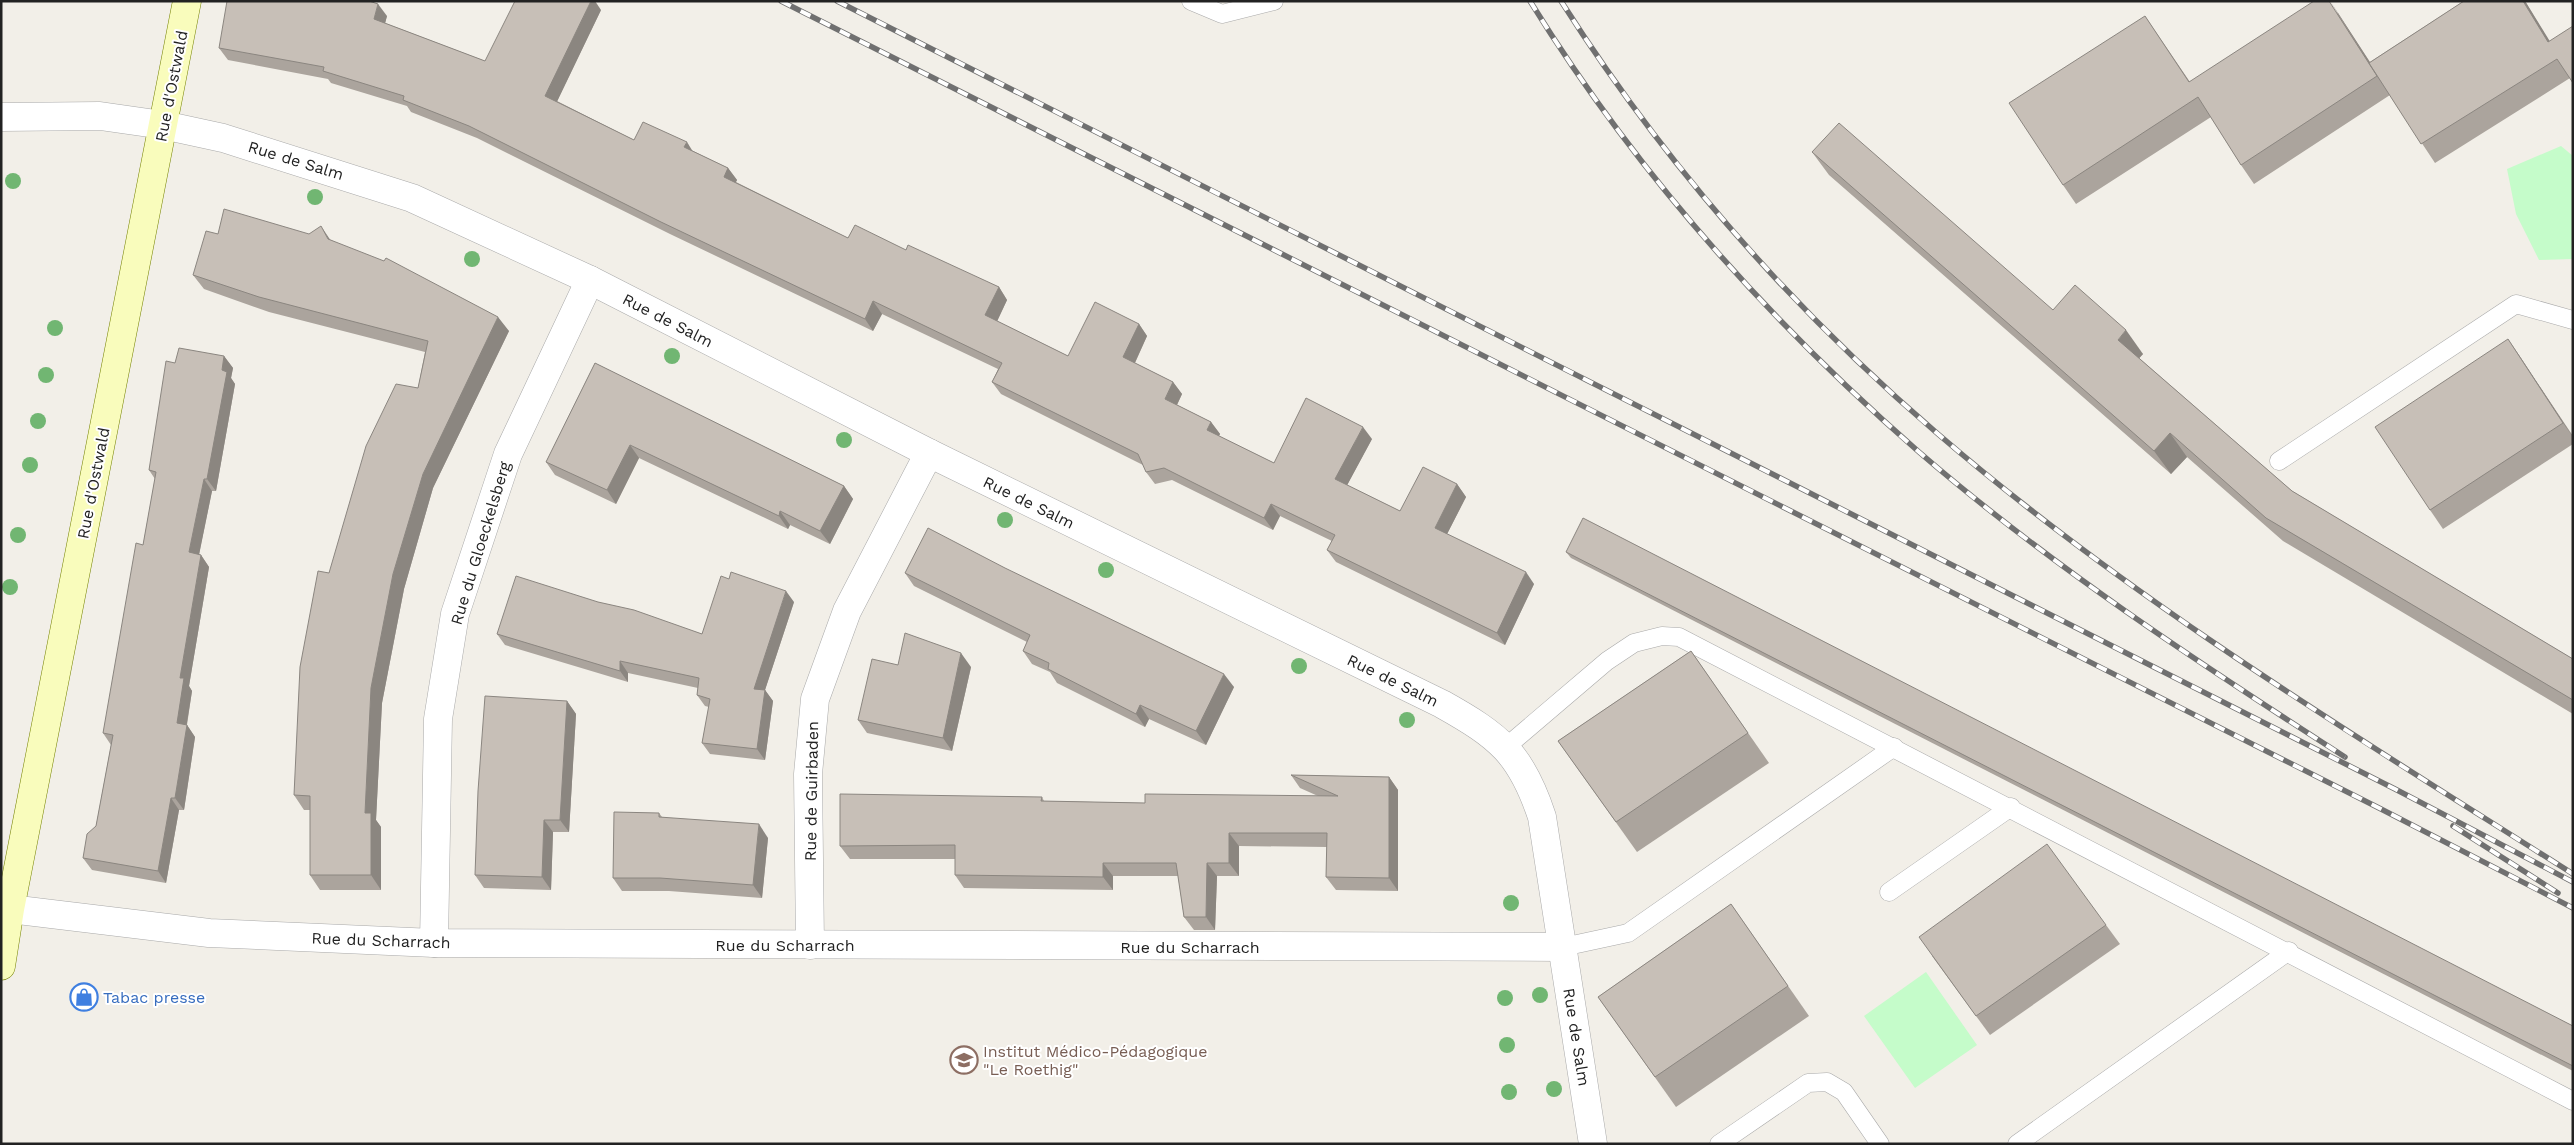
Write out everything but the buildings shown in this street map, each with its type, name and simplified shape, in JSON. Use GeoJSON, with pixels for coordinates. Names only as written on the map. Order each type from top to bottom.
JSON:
{"type":"FeatureCollection","features":[{"type":"Feature","properties":{"kind":"main road","name":"Rue d'Ostwald"},"geometry":{"type":"LineString","coordinates":[[1,966],[10,909],[187,1]]}},
{"type":"Feature","properties":{"kind":"street","name":"Rue de Salm"},"geometry":{"type":"LineString","coordinates":[[1,117],[100,116],[163,125],[223,138],[412,198],[590,280],[929,453],[1442,704],[1485,728],[1506,747],[1523,770],[1542,817],[1593,1144]]}},
{"type":"Feature","properties":{"kind":"street","name":"Rue du Gloeckelsberg"},"geometry":{"type":"LineString","coordinates":[[434,943],[438,719],[455,614],[508,454],[590,280]]}},
{"type":"Feature","properties":{"kind":"street","name":"Rue de Guirbaden"},"geometry":{"type":"LineString","coordinates":[[810,945],[808,774],[815,699],[846,612],[929,453]]}},
{"type":"Feature","properties":{"kind":"street","name":"Rue du Scharrach"},"geometry":{"type":"LineString","coordinates":[[10,909],[209,933],[434,943],[1563,948]]}},
{"type":"Feature","properties":{"kind":"lane"},"geometry":{"type":"LineString","coordinates":[[1191,1],[1222,14],[1274,1]]}},
{"type":"Feature","properties":{"kind":"lane"},"geometry":{"type":"LineString","coordinates":[[2279,462],[2516,304],[2573,320]]}},
{"type":"Feature","properties":{"kind":"lane"},"geometry":{"type":"LineString","coordinates":[[1506,747],[1607,661],[1634,643],[1662,636],[1680,637],[2289,951],[2573,1101]]}},
{"type":"Feature","properties":{"kind":"lane"},"geometry":{"type":"LineString","coordinates":[[1563,948],[1628,933],[1894,747]]}},
{"type":"Feature","properties":{"kind":"lane"},"geometry":{"type":"LineString","coordinates":[[1889,892],[2010,808]]}},
{"type":"Feature","properties":{"kind":"lane"},"geometry":{"type":"LineString","coordinates":[[2017,1144],[2289,951]]}},
{"type":"Feature","properties":{"kind":"lane"},"geometry":{"type":"LineString","coordinates":[[1719,1144],[1808,1082],[1826,1082],[1844,1092],[1880,1144]]}},
{"type":"Feature","properties":{"kind":"green space"},"geometry":{"type":"Polygon","coordinates":[[[2561,146],[2573,156],[2573,259],[2539,260],[2516,214],[2507,169],[2561,146]]]}},
{"type":"Feature","properties":{"kind":"green space"},"geometry":{"type":"Polygon","coordinates":[[[1926,972],[1977,1045],[1915,1088],[1864,1016],[1926,972]]]}},
{"type":"Feature","properties":{"kind":"railway"},"geometry":{"type":"LineString","coordinates":[[781,1],[2381,809],[2573,908]]}},
{"type":"Feature","properties":{"kind":"railway"},"geometry":{"type":"LineString","coordinates":[[837,1],[2395,789],[2573,882]]}},
{"type":"Feature","properties":{"kind":"railway"},"geometry":{"type":"LineString","coordinates":[[1530,1],[1614,125],[1660,184],[1758,297],[1864,402],[1969,494],[2073,574],[2235,686],[2345,757]]}},
{"type":"Feature","properties":{"kind":"railway"},"geometry":{"type":"LineString","coordinates":[[1561,1],[1643,119],[1733,231],[1832,336],[1938,434],[2012,495],[2089,554],[2167,610],[2328,719],[2573,874]]}},
{"type":"Feature","properties":{"kind":"railway"},"geometry":{"type":"LineString","coordinates":[[2453,826],[2558,893]]}},
{"type":"Feature","properties":{"kind":"place","name":"Tabac presse"},"geometry":{"type":"Point","coordinates":[84,997]}},
{"type":"Feature","properties":{"kind":"place","name":"Institut Médico-Pédagogique \"Le Roethig\""},"geometry":{"type":"Point","coordinates":[964,1060]}}]}
